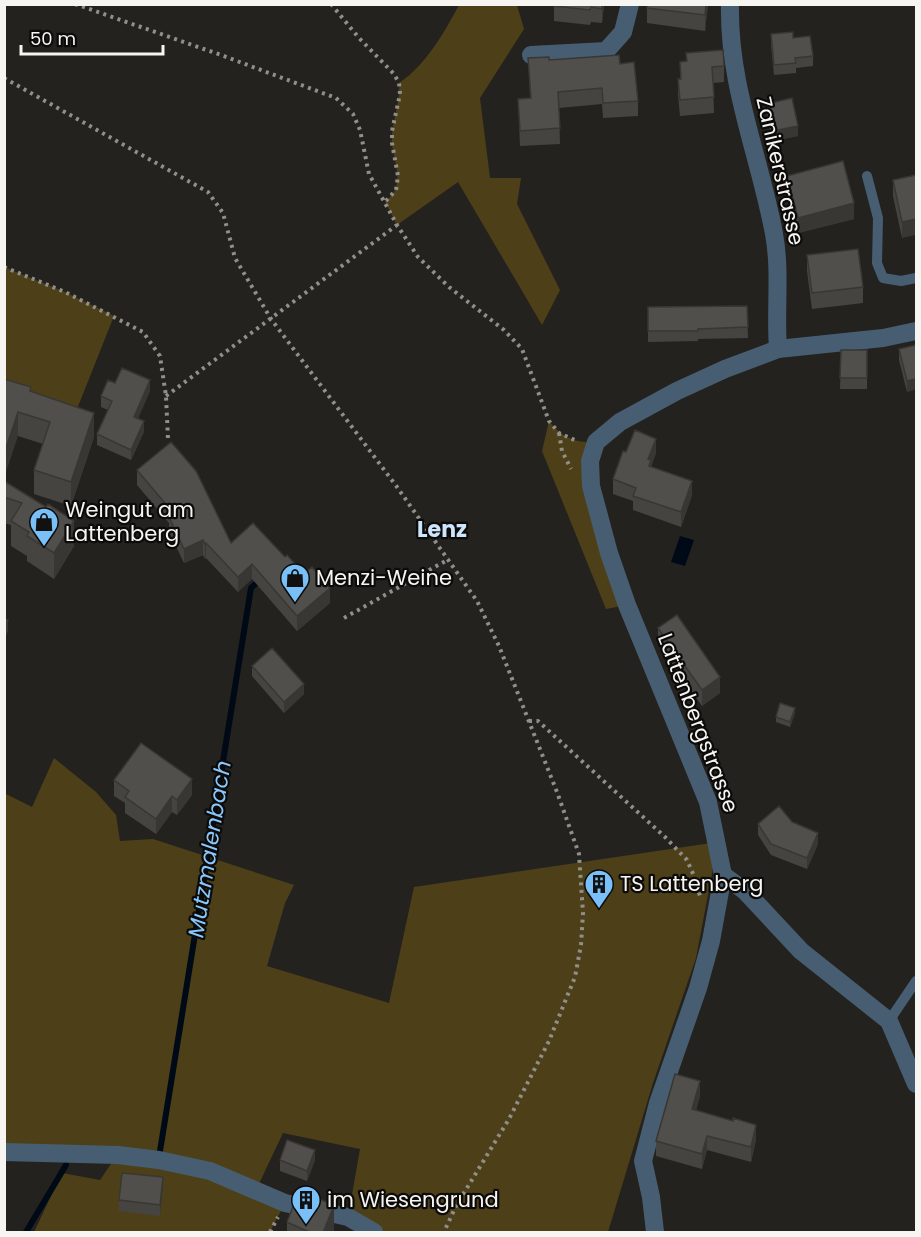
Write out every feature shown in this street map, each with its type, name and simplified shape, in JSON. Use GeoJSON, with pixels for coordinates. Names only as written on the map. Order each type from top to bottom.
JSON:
{"type":"FeatureCollection","features":[{"type":"Feature","properties":{"kind":"street"},"geometry":{"type":"LineString","coordinates":[[531,55],[606,51],[623,32],[630,4]]}},
{"type":"Feature","properties":{"kind":"street","name":"Zanikerstrasse"},"geometry":{"type":"LineString","coordinates":[[730,4],[729,30],[738,88],[774,235],[777,260],[778,349]]}},
{"type":"Feature","properties":{"kind":"street"},"geometry":{"type":"LineString","coordinates":[[778,349],[883,338],[916,331]]}},
{"type":"Feature","properties":{"kind":"street","name":"Lattenbergstrasse"},"geometry":{"type":"LineString","coordinates":[[655,1233],[651,1197],[643,1161],[658,1103],[698,988],[716,915],[723,875],[705,794],[627,605],[609,553],[591,486],[590,461],[596,441],[620,422],[677,391],[778,349]]}},
{"type":"Feature","properties":{"kind":"street"},"geometry":{"type":"LineString","coordinates":[[723,875],[745,891],[801,951],[889,1020],[916,1084]]}},
{"type":"Feature","properties":{"kind":"street"},"geometry":{"type":"LineString","coordinates":[[4,1152],[118,1155],[159,1160],[210,1172],[285,1203],[348,1217],[374,1233]]}},
{"type":"Feature","properties":{"kind":"lane"},"geometry":{"type":"LineString","coordinates":[[867,176],[878,218],[877,262],[883,278],[901,281],[916,278]]}},
{"type":"Feature","properties":{"kind":"lane"},"geometry":{"type":"LineString","coordinates":[[889,1020],[916,981]]}},
{"type":"Feature","properties":{"kind":"path"},"geometry":{"type":"LineString","coordinates":[[75,4],[336,98],[353,114],[360,129],[369,174],[397,225],[418,257],[449,287],[504,330],[522,350],[549,421],[559,433]]}},
{"type":"Feature","properties":{"kind":"path"},"geometry":{"type":"LineString","coordinates":[[331,4],[359,38],[394,74],[399,83],[400,94],[392,131],[398,176],[396,190],[385,202]]}},
{"type":"Feature","properties":{"kind":"path"},"geometry":{"type":"LineString","coordinates":[[4,78],[208,192],[223,213],[235,258],[271,319],[449,559],[477,601],[500,646],[529,721],[579,854],[583,913],[581,945],[575,977],[549,1041],[509,1119],[456,1206],[444,1233]]}},
{"type":"Feature","properties":{"kind":"path"},"geometry":{"type":"LineString","coordinates":[[166,396],[397,225]]}},
{"type":"Feature","properties":{"kind":"path"},"geometry":{"type":"LineString","coordinates":[[4,267],[65,292],[143,332],[160,356],[166,396],[168,439]]}},
{"type":"Feature","properties":{"kind":"path"},"geometry":{"type":"LineString","coordinates":[[344,618],[449,559]]}},
{"type":"Feature","properties":{"kind":"path"},"geometry":{"type":"LineString","coordinates":[[529,721],[538,721],[665,837],[687,860],[701,901],[708,910],[716,915]]}},
{"type":"Feature","properties":{"kind":"shaded area"},"geometry":{"type":"Polygon","coordinates":[[[459,5],[517,5],[524,29],[480,98],[490,178],[521,178],[517,204],[560,290],[542,325],[458,182],[397,225],[385,202],[392,195],[397,182],[392,137],[399,83],[426,58],[459,5]]]}},
{"type":"Feature","properties":{"kind":"shaded area"},"geometry":{"type":"Polygon","coordinates":[[[4,267],[65,292],[114,316],[75,414],[5,386],[4,267]]]}},
{"type":"Feature","properties":{"kind":"shaded area"},"geometry":{"type":"Polygon","coordinates":[[[549,421],[569,438],[596,442],[590,461],[627,605],[606,609],[542,451],[549,421]]]}},
{"type":"Feature","properties":{"kind":"shaded area"},"geometry":{"type":"Polygon","coordinates":[[[680,536],[694,540],[685,566],[671,562],[680,536]]]}},
{"type":"Feature","properties":{"kind":"shaded area"},"geometry":{"type":"Polygon","coordinates":[[[54,758],[96,792],[116,815],[120,841],[153,839],[294,885],[285,903],[267,966],[389,1003],[414,887],[718,842],[696,958],[653,1083],[608,1232],[360,1232],[348,1217],[360,1149],[283,1133],[256,1190],[285,1203],[270,1232],[34,1232],[62,1173],[100,1180],[117,1155],[5,1152],[4,793],[32,807],[54,758]]]}},
{"type":"Feature","properties":{"kind":"building"},"geometry":{"type":"Polygon","coordinates":[[[554,4],[602,4],[602,9],[591,7],[590,10],[554,6],[554,4]]]}},
{"type":"Feature","properties":{"kind":"building"},"geometry":{"type":"Polygon","coordinates":[[[647,4],[706,4],[705,15],[647,8],[647,4]]]}},
{"type":"Feature","properties":{"kind":"building"},"geometry":{"type":"Polygon","coordinates":[[[793,32],[793,38],[810,36],[813,56],[795,58],[796,63],[774,65],[771,34],[793,32]]]}},
{"type":"Feature","properties":{"kind":"building"},"geometry":{"type":"Polygon","coordinates":[[[723,50],[724,66],[712,67],[714,97],[680,100],[678,79],[681,79],[680,62],[687,61],[686,53],[723,50]]]}},
{"type":"Feature","properties":{"kind":"building"},"geometry":{"type":"Polygon","coordinates":[[[619,55],[620,64],[634,62],[638,101],[603,103],[602,88],[558,92],[560,128],[520,131],[518,99],[531,98],[528,58],[549,57],[549,60],[619,55]]]}},
{"type":"Feature","properties":{"kind":"building"},"geometry":{"type":"Polygon","coordinates":[[[792,98],[798,126],[773,131],[767,104],[792,98]]]}},
{"type":"Feature","properties":{"kind":"building"},"geometry":{"type":"Polygon","coordinates":[[[843,161],[854,203],[798,218],[787,176],[843,161]]]}},
{"type":"Feature","properties":{"kind":"building"},"geometry":{"type":"Polygon","coordinates":[[[916,175],[916,219],[902,222],[893,180],[916,175]]]}},
{"type":"Feature","properties":{"kind":"building"},"geometry":{"type":"Polygon","coordinates":[[[858,249],[863,287],[812,293],[807,255],[858,249]]]}},
{"type":"Feature","properties":{"kind":"building"},"geometry":{"type":"Polygon","coordinates":[[[747,306],[748,327],[698,329],[698,331],[648,331],[648,307],[747,306]]]}},
{"type":"Feature","properties":{"kind":"building"},"geometry":{"type":"Polygon","coordinates":[[[916,345],[916,379],[907,381],[899,349],[916,345]]]}},
{"type":"Feature","properties":{"kind":"building"},"geometry":{"type":"Polygon","coordinates":[[[841,350],[867,350],[867,378],[840,378],[841,350]]]}},
{"type":"Feature","properties":{"kind":"building"},"geometry":{"type":"Polygon","coordinates":[[[122,368],[150,380],[134,417],[144,421],[131,450],[97,434],[112,401],[101,396],[108,380],[115,383],[122,368]]]}},
{"type":"Feature","properties":{"kind":"building"},"geometry":{"type":"Polygon","coordinates":[[[4,379],[31,387],[30,391],[94,413],[71,482],[34,470],[50,422],[18,412],[4,454],[4,379]]]}},
{"type":"Feature","properties":{"kind":"building"},"geometry":{"type":"Polygon","coordinates":[[[635,430],[656,439],[648,459],[651,460],[649,466],[692,481],[681,512],[633,496],[636,488],[613,479],[623,451],[626,452],[635,430]]]}},
{"type":"Feature","properties":{"kind":"building"},"geometry":{"type":"Polygon","coordinates":[[[171,442],[196,471],[231,543],[253,523],[304,574],[312,567],[330,588],[297,616],[252,564],[238,577],[203,540],[184,549],[169,517],[175,515],[137,470],[171,442]]]}},
{"type":"Feature","properties":{"kind":"building"},"geometry":{"type":"Polygon","coordinates":[[[4,481],[46,507],[48,504],[74,521],[54,553],[27,536],[29,532],[11,521],[22,503],[4,497],[4,481]]]}},
{"type":"Feature","properties":{"kind":"building"},"geometry":{"type":"Polygon","coordinates":[[[677,615],[720,677],[702,690],[658,628],[677,615]]]}},
{"type":"Feature","properties":{"kind":"building"},"geometry":{"type":"Polygon","coordinates":[[[272,648],[304,684],[284,702],[252,666],[272,648]]]}},
{"type":"Feature","properties":{"kind":"building"},"geometry":{"type":"Polygon","coordinates":[[[780,703],[795,708],[790,722],[776,717],[780,703]]]}},
{"type":"Feature","properties":{"kind":"building"},"geometry":{"type":"Polygon","coordinates":[[[141,743],[192,779],[177,800],[172,796],[156,819],[125,797],[129,791],[114,780],[141,743]]]}},
{"type":"Feature","properties":{"kind":"building"},"geometry":{"type":"Polygon","coordinates":[[[779,806],[792,822],[818,833],[807,858],[771,844],[758,824],[779,806]]]}},
{"type":"Feature","properties":{"kind":"building"},"geometry":{"type":"Polygon","coordinates":[[[675,1074],[700,1081],[692,1109],[756,1125],[751,1147],[707,1136],[702,1154],[656,1141],[675,1074]]]}},
{"type":"Feature","properties":{"kind":"building"},"geometry":{"type":"Polygon","coordinates":[[[287,1140],[315,1150],[307,1171],[280,1160],[287,1140]]]}},
{"type":"Feature","properties":{"kind":"building"},"geometry":{"type":"Polygon","coordinates":[[[122,1173],[163,1177],[160,1205],[119,1200],[122,1173]]]}},
{"type":"Feature","properties":{"kind":"building"},"geometry":{"type":"Polygon","coordinates":[[[299,1191],[334,1205],[323,1233],[311,1233],[287,1222],[299,1191]]]}},
{"type":"Feature","properties":{"kind":"waterway","name":"Mutzmalenbach"},"geometry":{"type":"LineString","coordinates":[[160,1151],[251,588],[262,578]]}},
{"type":"Feature","properties":{"kind":"waterway","name":"Mutzmalenbach"},"geometry":{"type":"LineString","coordinates":[[26,1232],[66,1165]]}},
{"type":"Feature","properties":{"kind":"place","name":"Weingut am Lattenberg"},"geometry":{"type":"Point","coordinates":[44,548]}},
{"type":"Feature","properties":{"kind":"place","name":"Menzi-Weine"},"geometry":{"type":"Point","coordinates":[295,604]}},
{"type":"Feature","properties":{"kind":"place","name":"TS Lattenberg"},"geometry":{"type":"Point","coordinates":[599,910]}},
{"type":"Feature","properties":{"kind":"place","name":"im Wiesengrund"},"geometry":{"type":"Point","coordinates":[306,1226]}},
{"type":"Feature","properties":{"kind":"district","name":"Lenz"},"geometry":{"type":"Point","coordinates":[442,529]}}]}
